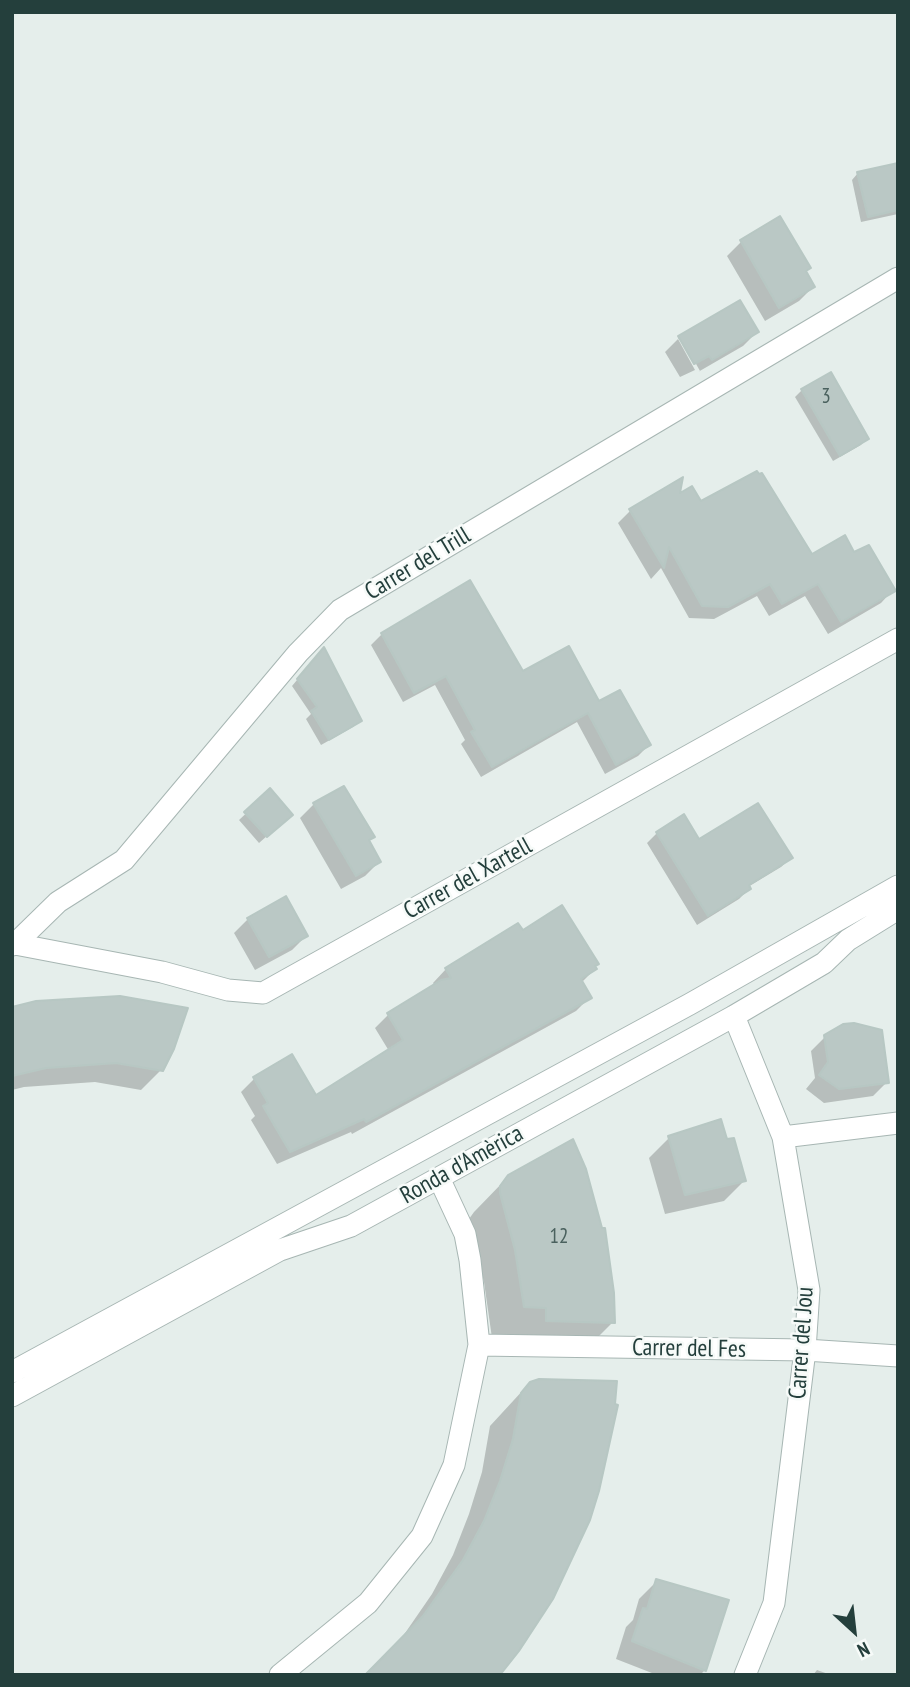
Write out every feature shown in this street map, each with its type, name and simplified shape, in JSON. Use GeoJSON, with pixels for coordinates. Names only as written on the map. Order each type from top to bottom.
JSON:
{"type":"FeatureCollection","features":[{"type":"Feature","properties":{"kind":"street","name":"Carrer del Trill"},"geometry":{"type":"LineString","coordinates":[[14,945],[58,902],[124,860],[298,653],[340,610],[898,278]]}},
{"type":"Feature","properties":{"kind":"street","name":"Carrer del Xartell"},"geometry":{"type":"LineString","coordinates":[[14,945],[162,972],[228,990],[263,993],[898,639]]}},
{"type":"Feature","properties":{"kind":"street","name":"Ronda d'Amèrica"},"geometry":{"type":"LineString","coordinates":[[12,1372],[358,1186],[898,886]]}},
{"type":"Feature","properties":{"kind":"street","name":"Ronda d'Amèrica"},"geometry":{"type":"LineString","coordinates":[[12,1396],[280,1250],[351,1226],[734,1016],[824,963],[848,940],[898,909]]}},
{"type":"Feature","properties":{"kind":"street","name":"Carrer del Jou"},"geometry":{"type":"LineString","coordinates":[[734,1016],[783,1137],[810,1290],[774,1603],[746,1675]]}},
{"type":"Feature","properties":{"kind":"street"},"geometry":{"type":"LineString","coordinates":[[783,1137],[898,1123]]}},
{"type":"Feature","properties":{"kind":"street"},"geometry":{"type":"LineString","coordinates":[[280,1675],[368,1603],[422,1536],[454,1465],[479,1345],[465,1234],[439,1178]]}},
{"type":"Feature","properties":{"kind":"street","name":"Carrer del Fes"},"geometry":{"type":"LineString","coordinates":[[479,1345],[805,1350],[898,1356]]}},
{"type":"Feature","properties":{"kind":"building"},"geometry":{"type":"Polygon","coordinates":[[[898,163],[898,210],[868,217],[857,172],[898,163]]]}},
{"type":"Feature","properties":{"kind":"building"},"geometry":{"type":"Polygon","coordinates":[[[780,216],[811,268],[806,271],[815,287],[779,308],[740,240],[780,216]]]}},
{"type":"Feature","properties":{"kind":"building"},"geometry":{"type":"Polygon","coordinates":[[[740,300],[759,332],[712,360],[709,356],[694,364],[678,336],[740,300]]]}},
{"type":"Feature","properties":{"kind":"building"},"geometry":{"type":"Polygon","coordinates":[[[831,372],[869,439],[840,456],[801,389],[831,372]]]}},
{"type":"Feature","properties":{"kind":"building"},"geometry":{"type":"Polygon","coordinates":[[[757,471],[762,473],[812,554],[845,535],[854,552],[869,545],[896,591],[841,622],[818,584],[782,604],[770,584],[728,607],[702,606],[669,547],[664,568],[629,509],[683,477],[680,493],[692,486],[701,501],[757,471]]]}},
{"type":"Feature","properties":{"kind":"building"},"geometry":{"type":"Polygon","coordinates":[[[470,580],[523,671],[569,646],[599,701],[620,690],[651,745],[616,765],[588,713],[492,767],[471,732],[475,730],[446,676],[414,693],[381,633],[470,580]]]}},
{"type":"Feature","properties":{"kind":"building"},"geometry":{"type":"Polygon","coordinates":[[[324,647],[362,721],[329,740],[311,711],[317,707],[297,679],[324,647]]]}},
{"type":"Feature","properties":{"kind":"building"},"geometry":{"type":"Polygon","coordinates":[[[344,786],[375,837],[369,840],[381,862],[356,876],[313,803],[344,786]]]}},
{"type":"Feature","properties":{"kind":"building"},"geometry":{"type":"Polygon","coordinates":[[[270,788],[293,815],[267,837],[244,812],[270,788]]]}},
{"type":"Feature","properties":{"kind":"building"},"geometry":{"type":"Polygon","coordinates":[[[758,803],[793,858],[749,885],[751,889],[708,916],[656,832],[684,814],[699,839],[758,803]]]}},
{"type":"Feature","properties":{"kind":"building"},"geometry":{"type":"Polygon","coordinates":[[[286,896],[308,936],[269,957],[247,918],[286,896]]]}},
{"type":"Feature","properties":{"kind":"building"},"geometry":{"type":"Polygon","coordinates":[[[562,905],[599,964],[595,966],[597,969],[581,979],[592,998],[366,1122],[364,1119],[290,1152],[263,1106],[268,1103],[253,1077],[292,1054],[316,1095],[403,1040],[387,1013],[441,980],[451,978],[445,968],[518,923],[523,930],[562,905]]]}},
{"type":"Feature","properties":{"kind":"building"},"geometry":{"type":"Polygon","coordinates":[[[120,996],[188,1008],[174,1049],[163,1071],[116,1063],[46,1068],[12,1076],[12,1007],[36,1001],[120,996]]]}},
{"type":"Feature","properties":{"kind":"building"},"geometry":{"type":"Polygon","coordinates":[[[854,1023],[882,1030],[889,1083],[839,1089],[819,1075],[828,1062],[824,1035],[843,1024],[854,1023]]]}},
{"type":"Feature","properties":{"kind":"building"},"geometry":{"type":"Polygon","coordinates":[[[721,1119],[727,1139],[734,1138],[746,1181],[685,1195],[668,1136],[721,1119]]]}},
{"type":"Feature","properties":{"kind":"building"},"geometry":{"type":"Polygon","coordinates":[[[573,1139],[586,1169],[602,1228],[605,1228],[614,1293],[615,1323],[546,1321],[546,1308],[524,1307],[515,1250],[500,1186],[508,1175],[573,1139]]]}},
{"type":"Feature","properties":{"kind":"building"},"geometry":{"type":"Polygon","coordinates":[[[539,1379],[617,1381],[615,1404],[618,1405],[599,1491],[590,1520],[553,1599],[500,1675],[365,1675],[423,1616],[463,1560],[484,1521],[500,1481],[513,1439],[521,1393],[530,1382],[539,1379]]]}},
{"type":"Feature","properties":{"kind":"building"},"geometry":{"type":"Polygon","coordinates":[[[656,1579],[729,1600],[706,1671],[632,1641],[643,1608],[647,1609],[656,1579]]]}}]}
